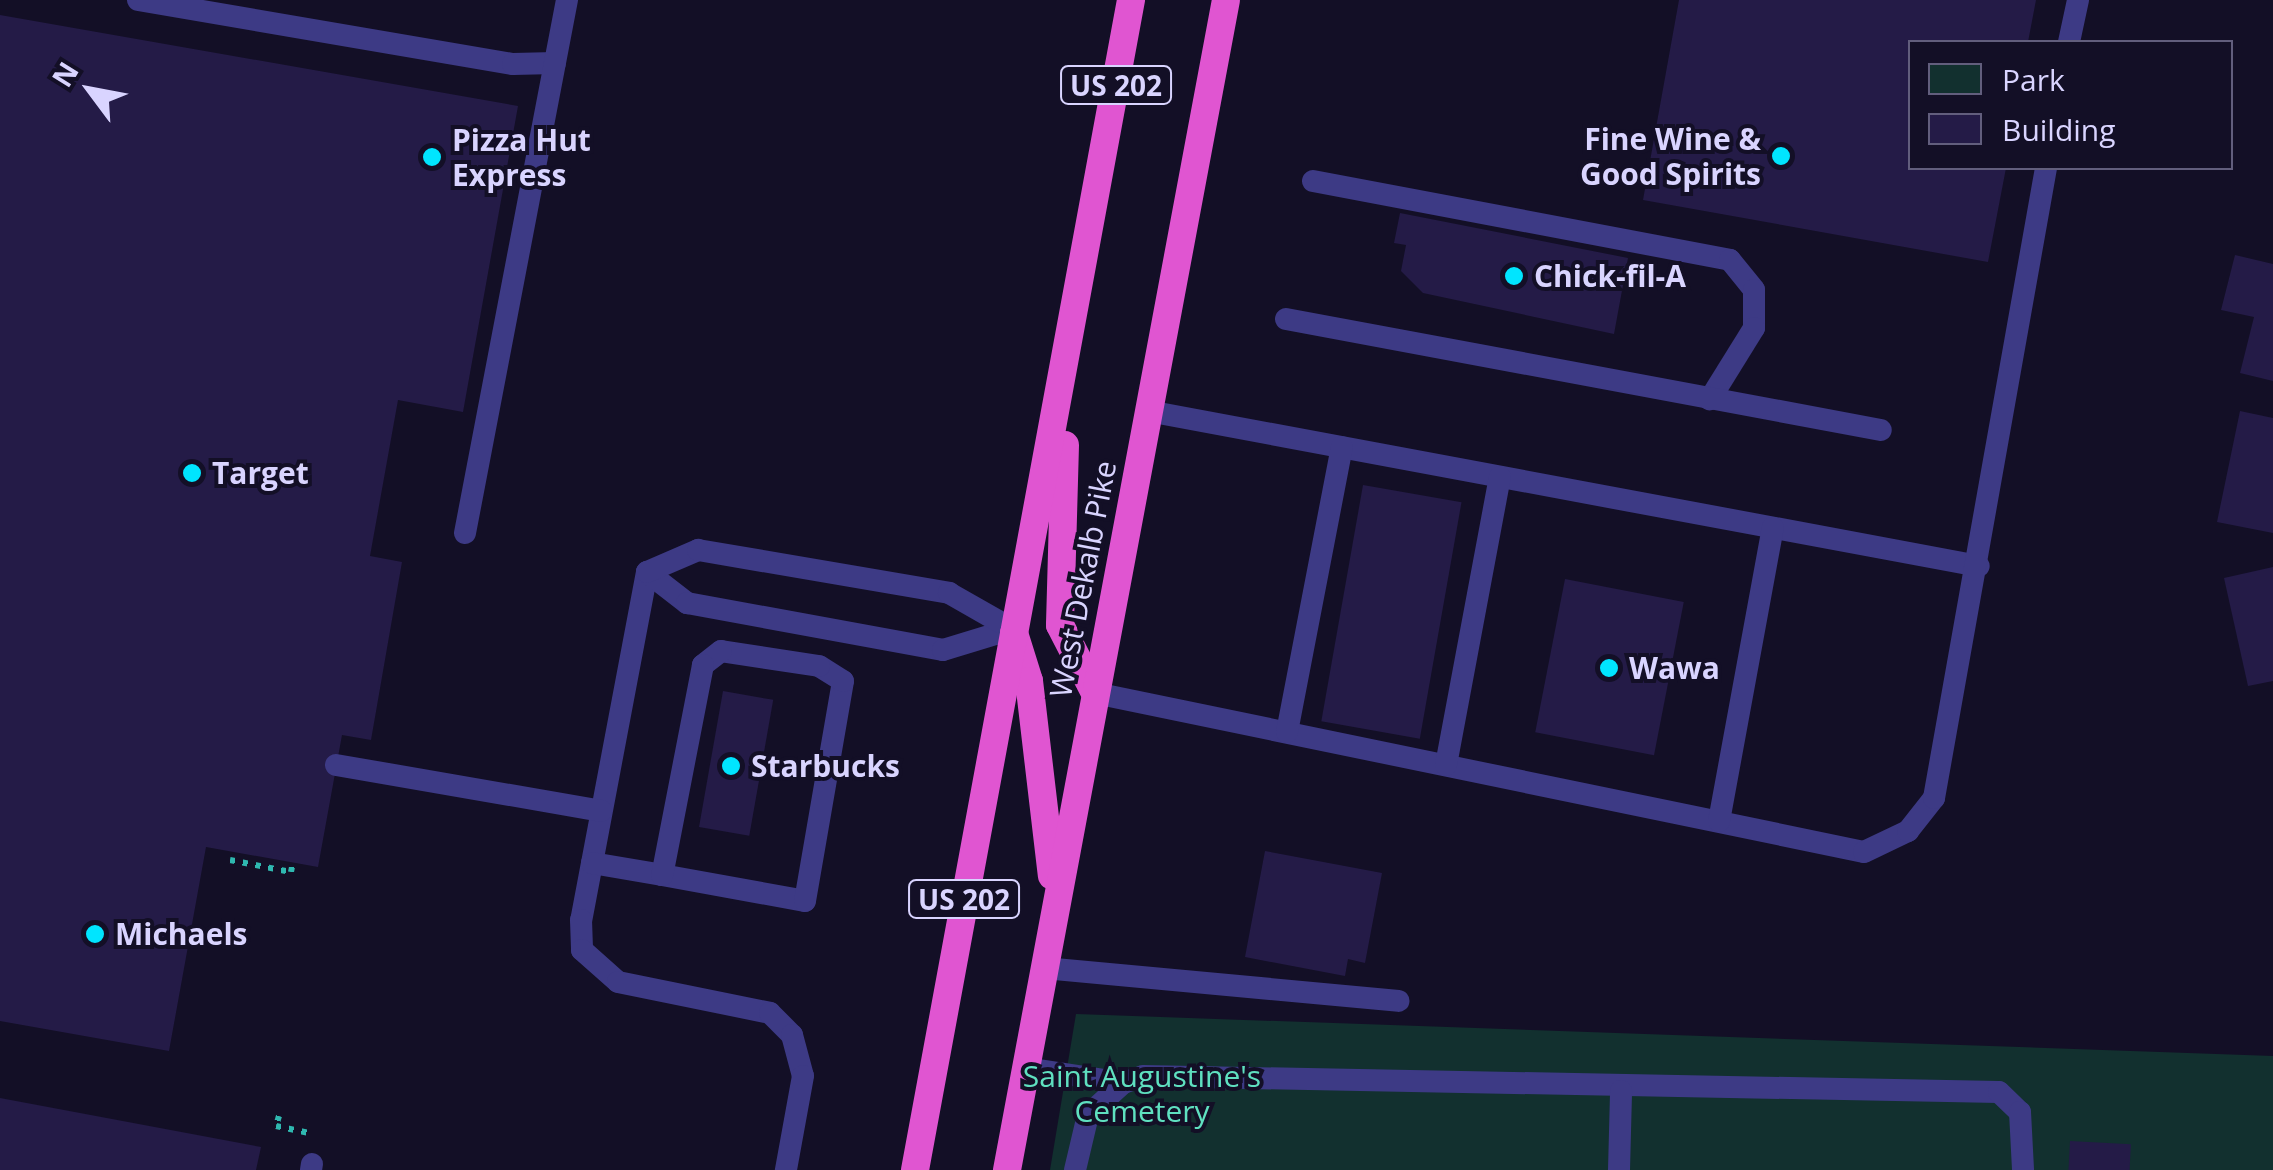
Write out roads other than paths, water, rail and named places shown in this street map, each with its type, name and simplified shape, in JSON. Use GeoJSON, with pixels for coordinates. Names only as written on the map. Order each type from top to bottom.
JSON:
{"type":"FeatureCollection","features":[{"type":"Feature","properties":{"kind":"highway","name":"West Dekalb Pike"},"geometry":{"type":"LineString","coordinates":[[915,1170],[1012,628],[1068,354],[1131,0]]}},
{"type":"Feature","properties":{"kind":"highway","name":"West Dekalb Pike"},"geometry":{"type":"LineString","coordinates":[[1007,1170],[1054,892],[1226,0]]}},
{"type":"Feature","properties":{"kind":"highway"},"geometry":{"type":"LineString","coordinates":[[1068,354],[1060,625],[1095,693]]}},
{"type":"Feature","properties":{"kind":"highway"},"geometry":{"type":"LineString","coordinates":[[1012,628],[1029,682],[1054,892]]}},
{"type":"Feature","properties":{"kind":"lane"},"geometry":{"type":"LineString","coordinates":[[138,0],[276,11],[513,64],[555,62]]}},
{"type":"Feature","properties":{"kind":"lane"},"geometry":{"type":"LineString","coordinates":[[466,533],[567,0]]}},
{"type":"Feature","properties":{"kind":"lane"},"geometry":{"type":"LineString","coordinates":[[2069,40],[2078,0]]}},
{"type":"Feature","properties":{"kind":"lane"},"geometry":{"type":"LineString","coordinates":[[1095,693],[1864,852],[1908,831],[1934,798],[1979,566],[2046,170]]}},
{"type":"Feature","properties":{"kind":"lane"},"geometry":{"type":"LineString","coordinates":[[1313,182],[1730,260],[1754,290],[1754,328],[1710,399]]}},
{"type":"Feature","properties":{"kind":"lane"},"geometry":{"type":"LineString","coordinates":[[1286,319],[1881,430]]}},
{"type":"Feature","properties":{"kind":"lane"},"geometry":{"type":"LineString","coordinates":[[1148,411],[1979,566]]}},
{"type":"Feature","properties":{"kind":"lane"},"geometry":{"type":"LineString","coordinates":[[1287,732],[1342,448]]}},
{"type":"Feature","properties":{"kind":"lane"},"geometry":{"type":"LineString","coordinates":[[1446,765],[1500,477]]}},
{"type":"Feature","properties":{"kind":"lane"},"geometry":{"type":"LineString","coordinates":[[1719,821],[1773,528]]}},
{"type":"Feature","properties":{"kind":"lane"},"geometry":{"type":"LineString","coordinates":[[647,572],[698,550],[948,593],[1012,628]]}},
{"type":"Feature","properties":{"kind":"lane"},"geometry":{"type":"LineString","coordinates":[[647,572],[686,603],[943,650],[1012,628]]}},
{"type":"Feature","properties":{"kind":"lane"},"geometry":{"type":"LineString","coordinates":[[647,572],[592,862],[582,950],[618,982],[770,1012],[792,1035],[803,1076],[786,1170]]}},
{"type":"Feature","properties":{"kind":"lane"},"geometry":{"type":"LineString","coordinates":[[592,862],[662,875],[805,900],[841,724],[843,681],[819,666],[721,652],[702,666],[662,875]]}},
{"type":"Feature","properties":{"kind":"lane"},"geometry":{"type":"LineString","coordinates":[[336,765],[601,811]]}},
{"type":"Feature","properties":{"kind":"lane"},"geometry":{"type":"LineString","coordinates":[[1044,968],[1398,1002]]}},
{"type":"Feature","properties":{"kind":"lane"},"geometry":{"type":"LineString","coordinates":[[1026,1068],[1124,1082]]}},
{"type":"Feature","properties":{"kind":"lane"},"geometry":{"type":"LineString","coordinates":[[1075,1170],[1088,1114],[1124,1082],[1143,1076],[1621,1091],[1999,1092],[2020,1112],[2023,1170]]}},
{"type":"Feature","properties":{"kind":"lane"},"geometry":{"type":"LineString","coordinates":[[1618,1170],[1621,1091]]}},
{"type":"Feature","properties":{"kind":"place","name":"Fine Wine & Good Spirits"},"geometry":{"type":"Point","coordinates":[1781,156]}},
{"type":"Feature","properties":{"kind":"place","name":"Pizza Hut Express"},"geometry":{"type":"Point","coordinates":[432,157]}},
{"type":"Feature","properties":{"kind":"place","name":"Chick-fil-A"},"geometry":{"type":"Point","coordinates":[1514,276]}},
{"type":"Feature","properties":{"kind":"place","name":"Target"},"geometry":{"type":"Point","coordinates":[192,473]}},
{"type":"Feature","properties":{"kind":"place","name":"Wawa"},"geometry":{"type":"Point","coordinates":[1609,668]}},
{"type":"Feature","properties":{"kind":"place","name":"Starbucks"},"geometry":{"type":"Point","coordinates":[731,766]}},
{"type":"Feature","properties":{"kind":"place","name":"Michaels"},"geometry":{"type":"Point","coordinates":[95,934]}},
{"type":"Feature","properties":{"kind":"park label","name":"Saint Augustine's Cemetery"},"geometry":{"type":"Point","coordinates":[1142,1093]}}]}
